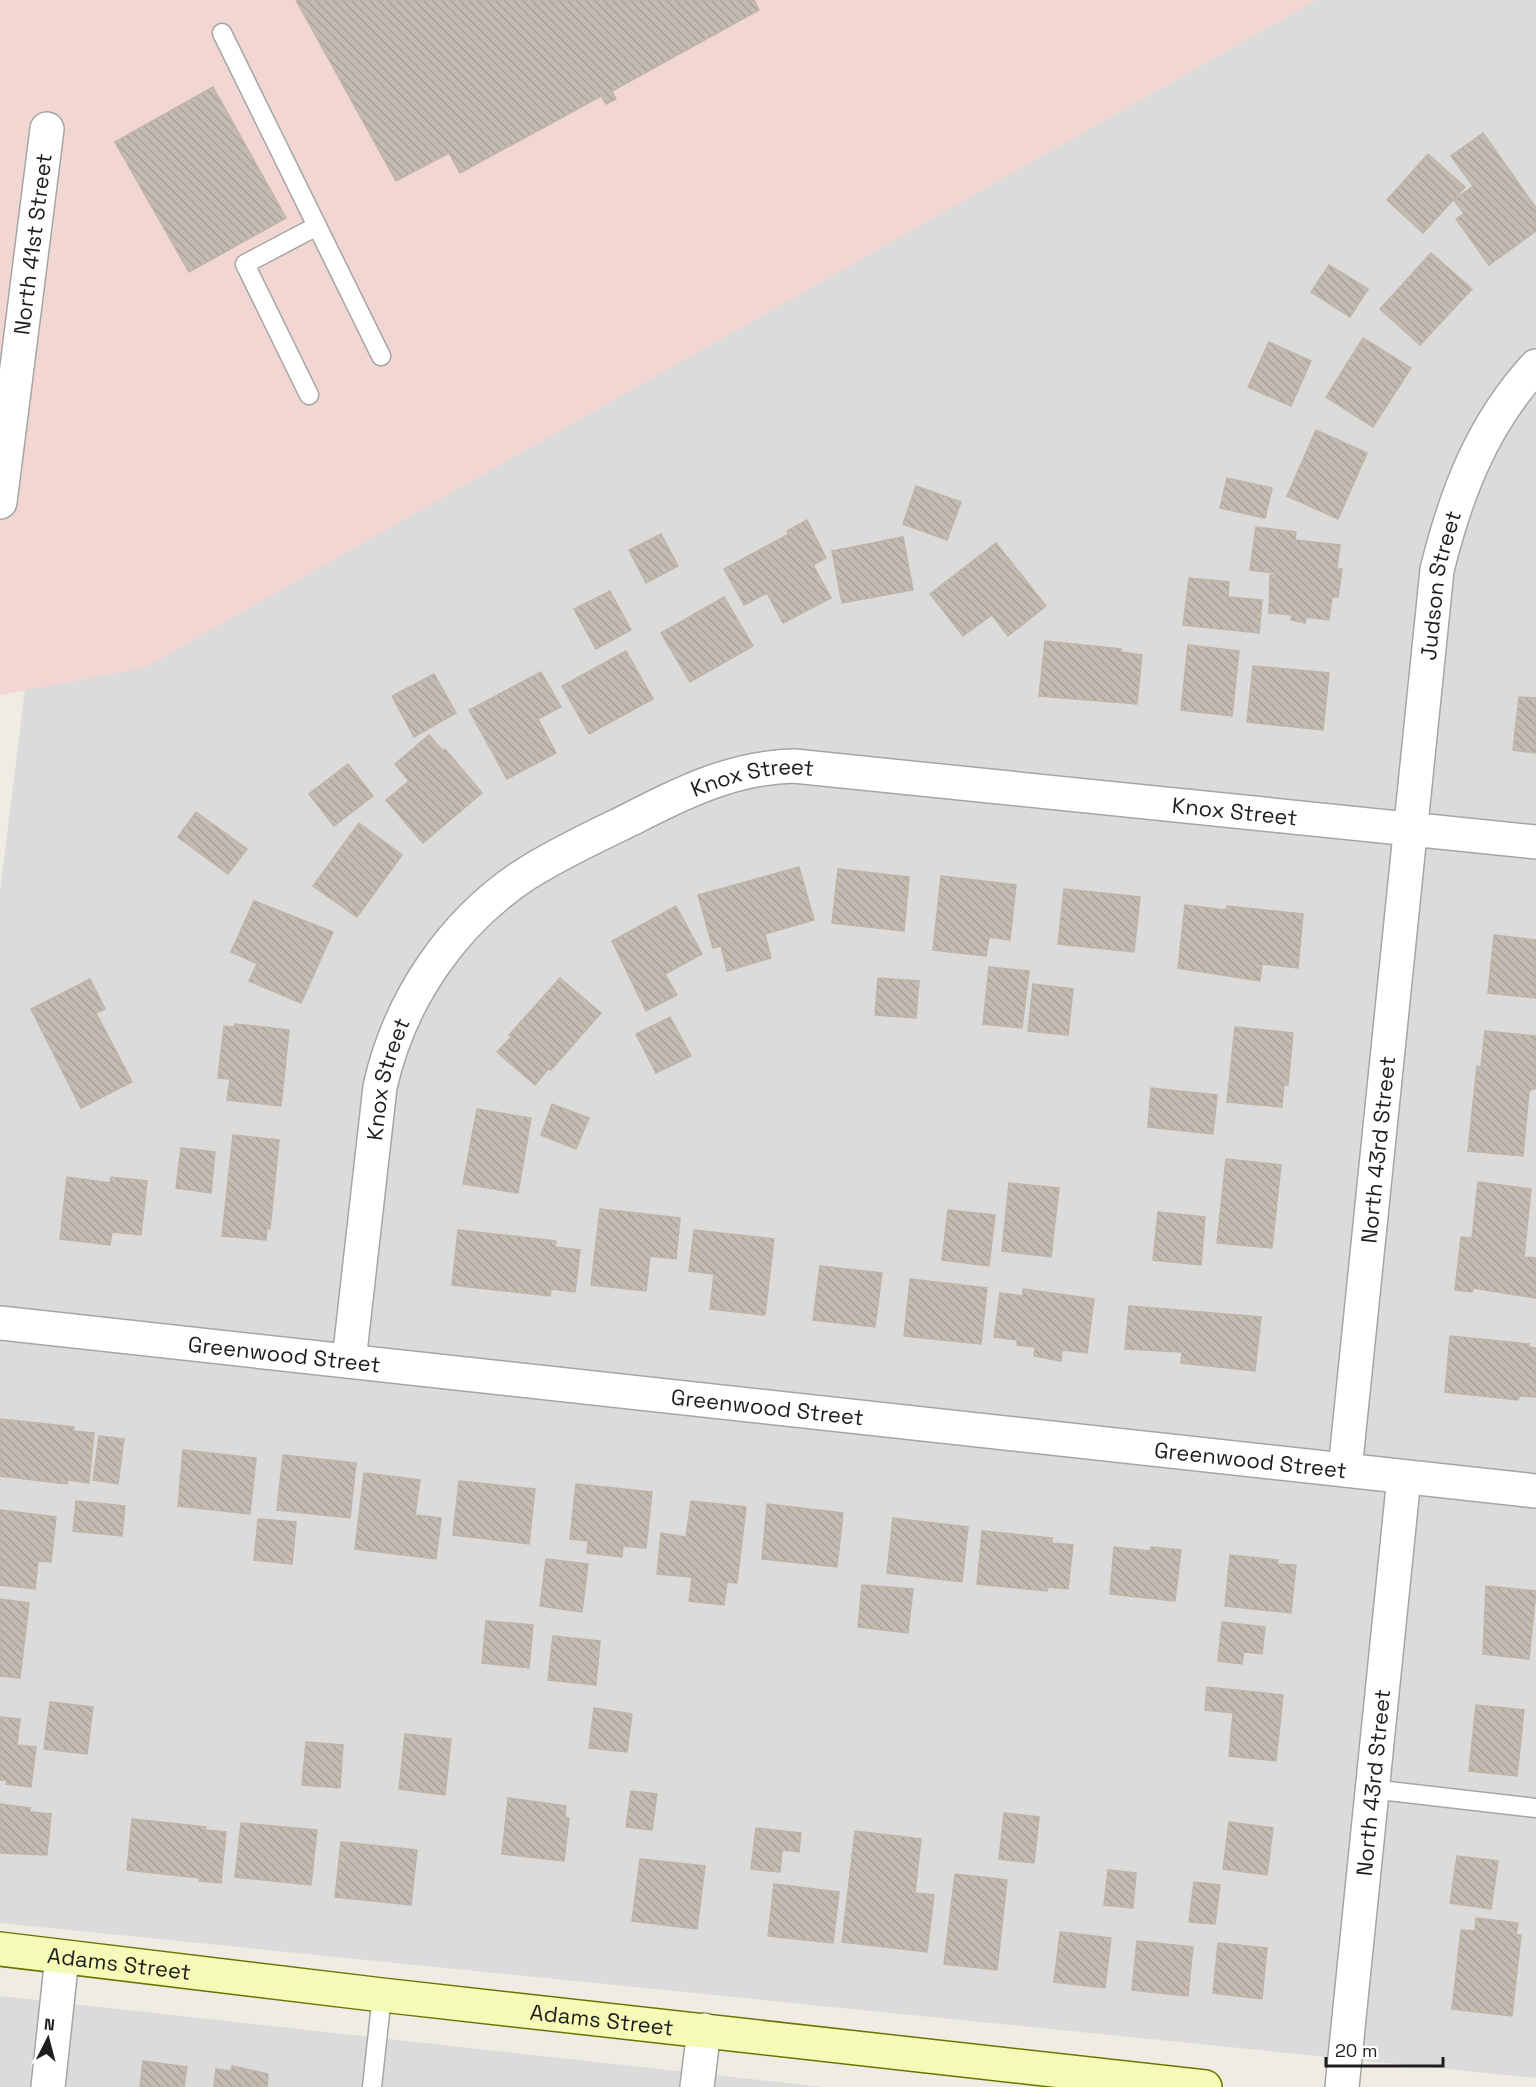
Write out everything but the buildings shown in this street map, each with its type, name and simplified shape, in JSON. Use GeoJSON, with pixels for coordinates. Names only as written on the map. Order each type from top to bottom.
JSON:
{"type":"FeatureCollection","features":[{"type":"Feature","properties":{"kind":"main road","name":"Adams Street"},"geometry":{"type":"LineString","coordinates":[[0,1949],[382,1995],[704,2030],[1022,2077],[1205,2087]]}},
{"type":"Feature","properties":{"kind":"street","name":"North 41st Street"},"geometry":{"type":"LineString","coordinates":[[0,502],[47,129]]}},
{"type":"Feature","properties":{"kind":"street","name":"Judson Street"},"geometry":{"type":"LineString","coordinates":[[1410,829],[1437,570],[1446,532],[1479,445],[1511,393],[1536,366]]}},
{"type":"Feature","properties":{"kind":"street","name":"Knox Street"},"geometry":{"type":"LineString","coordinates":[[349,1361],[380,1087],[387,1055],[398,1026],[420,983],[454,938],[496,896],[556,856],[675,797],[726,777],[772,766],[850,756],[1410,829],[1536,842]]}},
{"type":"Feature","properties":{"kind":"street","name":"North 43rd Street"},"geometry":{"type":"LineString","coordinates":[[1345,1470],[1410,829]]}},
{"type":"Feature","properties":{"kind":"street","name":"Greenwood Street"},"geometry":{"type":"LineString","coordinates":[[0,1323],[1536,1491]]}},
{"type":"Feature","properties":{"kind":"street","name":"North 43rd Street"},"geometry":{"type":"LineString","coordinates":[[1342,2087],[1404,1477]]}},
{"type":"Feature","properties":{"kind":"street"},"geometry":{"type":"LineString","coordinates":[[48,2087],[62,1957]]}},
{"type":"Feature","properties":{"kind":"street"},"geometry":{"type":"LineString","coordinates":[[697,2087],[704,2030]]}},
{"type":"Feature","properties":{"kind":"lane"},"geometry":{"type":"LineString","coordinates":[[222,33],[381,356]]}},
{"type":"Feature","properties":{"kind":"lane"},"geometry":{"type":"LineString","coordinates":[[309,395],[245,264],[317,226]]}},
{"type":"Feature","properties":{"kind":"lane"},"geometry":{"type":"LineString","coordinates":[[1371,1789],[1536,1808]]}},
{"type":"Feature","properties":{"kind":"lane"},"geometry":{"type":"LineString","coordinates":[[372,2087],[382,1995]]}},
{"type":"Feature","properties":{"kind":"shaded area"},"geometry":{"type":"Polygon","coordinates":[[[0,0],[1316,0],[144,668],[0,695],[0,0]]]}},
{"type":"Feature","properties":{"kind":"shaded area"},"geometry":{"type":"Polygon","coordinates":[[[1316,0],[1536,0],[1536,2078],[0,1923],[0,891],[25,690],[144,667],[1316,0]]]}},
{"type":"Feature","properties":{"kind":"shaded area"},"geometry":{"type":"Polygon","coordinates":[[[0,1996],[823,2087],[0,2087],[0,1996]]]}}]}
